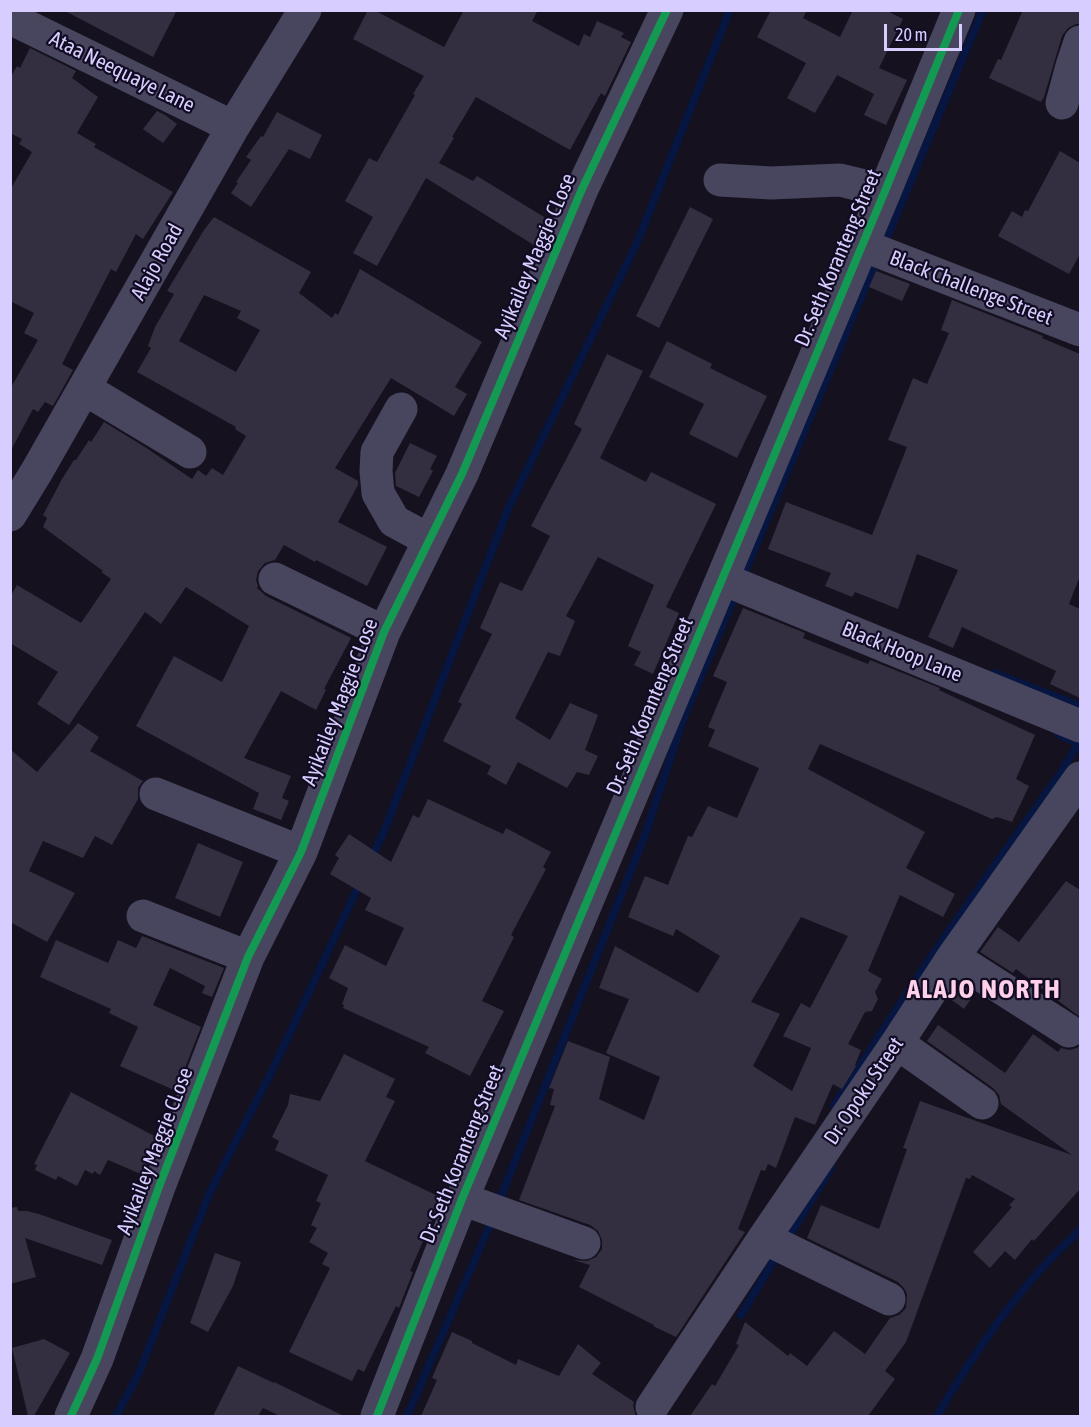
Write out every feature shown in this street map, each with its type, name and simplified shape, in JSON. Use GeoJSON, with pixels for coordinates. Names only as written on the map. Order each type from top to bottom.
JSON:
{"type":"FeatureCollection","features":[{"type":"Feature","properties":{"kind":"street","name":"Alajo Road"},"geometry":{"type":"LineString","coordinates":[[10,515],[38,471],[233,127],[306,10]]}},
{"type":"Feature","properties":{"kind":"street","name":"Ayikailey Maggie CLose"},"geometry":{"type":"LineString","coordinates":[[71,1416],[97,1359],[160,1184],[248,957],[301,852],[384,632],[462,474],[582,189],[667,10]]}},
{"type":"Feature","properties":{"kind":"street","name":"Dr. Seth Koranteng Street"},"geometry":{"type":"LineString","coordinates":[[377,1416],[462,1199],[959,10]]}},
{"type":"Feature","properties":{"kind":"street","name":"Ataa Neequaye Lane"},"geometry":{"type":"LineString","coordinates":[[10,18],[233,127]]}},
{"type":"Feature","properties":{"kind":"street"},"geometry":{"type":"LineString","coordinates":[[1062,103],[1080,42]]}},
{"type":"Feature","properties":{"kind":"street"},"geometry":{"type":"LineString","coordinates":[[720,180],[771,183],[840,180],[885,191]]}},
{"type":"Feature","properties":{"kind":"street","name":"Black Challenge Street"},"geometry":{"type":"LineString","coordinates":[[862,245],[1080,330]]}},
{"type":"Feature","properties":{"kind":"street"},"geometry":{"type":"LineString","coordinates":[[85,388],[190,452]]}},
{"type":"Feature","properties":{"kind":"street"},"geometry":{"type":"LineString","coordinates":[[400,409],[377,452],[378,493],[394,521],[429,540]]}},
{"type":"Feature","properties":{"kind":"street"},"geometry":{"type":"LineString","coordinates":[[274,579],[384,632]]}},
{"type":"Feature","properties":{"kind":"street","name":"Black Hoop Lane"},"geometry":{"type":"LineString","coordinates":[[723,579],[1080,726]]}},
{"type":"Feature","properties":{"kind":"street","name":"Dr. Opoku Street"},"geometry":{"type":"LineString","coordinates":[[652,1407],[953,957],[1080,778]]}},
{"type":"Feature","properties":{"kind":"street"},"geometry":{"type":"LineString","coordinates":[[156,794],[301,852]]}},
{"type":"Feature","properties":{"kind":"street"},"geometry":{"type":"LineString","coordinates":[[143,916],[248,957]]}},
{"type":"Feature","properties":{"kind":"street"},"geometry":{"type":"LineString","coordinates":[[953,957],[1069,1031]]}},
{"type":"Feature","properties":{"kind":"street"},"geometry":{"type":"LineString","coordinates":[[897,1043],[982,1103]]}},
{"type":"Feature","properties":{"kind":"street"},"geometry":{"type":"LineString","coordinates":[[462,1199],[584,1243]]}},
{"type":"Feature","properties":{"kind":"street"},"geometry":{"type":"LineString","coordinates":[[764,1238],[889,1299]]}},
{"type":"Feature","properties":{"kind":"building"},"geometry":{"type":"Polygon","coordinates":[[[63,10],[177,10],[153,57],[63,10]]]}},
{"type":"Feature","properties":{"kind":"building"},"geometry":{"type":"Polygon","coordinates":[[[368,10],[374,10],[444,47],[464,10],[538,10],[532,21],[579,46],[584,34],[590,37],[597,21],[624,33],[621,37],[631,42],[605,96],[601,93],[570,150],[476,97],[439,163],[473,181],[477,176],[549,220],[537,247],[426,178],[377,266],[353,253],[373,217],[345,201],[369,158],[377,162],[424,76],[353,39],[368,10]]]}},
{"type":"Feature","properties":{"kind":"building"},"geometry":{"type":"Polygon","coordinates":[[[771,10],[807,10],[803,18],[840,37],[853,10],[885,10],[903,19],[879,68],[907,80],[886,125],[864,115],[874,94],[837,75],[815,113],[787,98],[806,63],[757,37],[771,10]]]}},
{"type":"Feature","properties":{"kind":"building"},"geometry":{"type":"Polygon","coordinates":[[[1023,10],[1080,10],[1079,24],[1068,28],[1062,36],[1041,102],[989,78],[998,59],[1001,60],[1023,10]]]}},
{"type":"Feature","properties":{"kind":"building"},"geometry":{"type":"Polygon","coordinates":[[[30,48],[76,71],[72,78],[98,97],[77,133],[96,144],[94,147],[173,192],[143,239],[136,234],[116,272],[111,269],[62,364],[73,370],[53,406],[45,402],[38,412],[33,409],[10,452],[10,389],[38,340],[24,333],[34,313],[10,301],[10,190],[32,152],[19,144],[22,139],[10,133],[10,78],[17,66],[20,68],[30,48]]]}},
{"type":"Feature","properties":{"kind":"building"},"geometry":{"type":"Polygon","coordinates":[[[157,111],[177,124],[163,143],[143,129],[157,111]]]}},
{"type":"Feature","properties":{"kind":"building"},"geometry":{"type":"Polygon","coordinates":[[[277,112],[322,135],[310,159],[289,149],[251,207],[231,193],[251,160],[246,157],[261,136],[263,137],[277,112]]]}},
{"type":"Feature","properties":{"kind":"building"},"geometry":{"type":"Polygon","coordinates":[[[1060,151],[1080,163],[1080,254],[1069,274],[998,236],[1012,211],[1022,217],[1025,210],[1028,211],[1060,151]]]}},
{"type":"Feature","properties":{"kind":"building"},"geometry":{"type":"Polygon","coordinates":[[[690,207],[713,219],[659,328],[636,316],[690,207]]]}},
{"type":"Feature","properties":{"kind":"building"},"geometry":{"type":"Polygon","coordinates":[[[214,217],[311,272],[299,293],[332,318],[335,313],[338,315],[360,269],[482,342],[455,387],[467,394],[454,416],[391,378],[335,468],[358,481],[338,522],[387,547],[367,586],[284,545],[275,560],[265,563],[258,571],[257,588],[266,596],[351,638],[324,689],[326,690],[316,710],[281,691],[244,758],[291,776],[282,798],[289,801],[281,820],[253,809],[259,793],[136,726],[174,656],[222,682],[249,626],[186,587],[161,624],[145,612],[69,725],[37,704],[58,672],[10,643],[10,597],[17,585],[81,623],[111,579],[43,527],[47,518],[43,515],[62,479],[104,422],[192,479],[198,470],[206,476],[212,468],[223,475],[246,436],[235,429],[236,427],[137,372],[151,348],[148,346],[155,327],[174,294],[167,291],[214,217]],[[204,295],[179,341],[236,372],[260,330],[237,318],[241,311],[204,295]]]}},
{"type":"Feature","properties":{"kind":"building"},"geometry":{"type":"Polygon","coordinates":[[[876,271],[910,284],[902,301],[869,287],[876,271]]]}},
{"type":"Feature","properties":{"kind":"building"},"geometry":{"type":"Polygon","coordinates":[[[952,300],[1043,336],[1042,338],[1080,354],[1080,576],[1069,604],[1080,609],[1080,698],[1050,684],[1056,671],[962,627],[953,648],[928,637],[958,570],[917,554],[898,609],[855,592],[852,597],[825,586],[831,573],[768,549],[786,502],[872,535],[907,447],[888,440],[913,378],[927,384],[949,333],[941,330],[952,300]]]}},
{"type":"Feature","properties":{"kind":"building"},"geometry":{"type":"Polygon","coordinates":[[[667,341],[712,364],[710,368],[767,396],[737,458],[689,434],[704,404],[649,377],[667,341]]]}},
{"type":"Feature","properties":{"kind":"building"},"geometry":{"type":"Polygon","coordinates":[[[607,354],[643,371],[600,458],[646,482],[651,472],[716,504],[666,607],[679,613],[653,674],[634,665],[641,652],[628,646],[654,585],[598,557],[566,616],[575,621],[560,656],[548,652],[515,718],[550,740],[570,703],[598,715],[585,750],[598,756],[589,775],[577,772],[567,788],[518,762],[506,785],[487,774],[491,766],[443,741],[462,704],[458,702],[492,634],[480,628],[500,582],[522,591],[550,536],[531,526],[582,429],[574,424],[607,354]]]}},
{"type":"Feature","properties":{"kind":"building"},"geometry":{"type":"Polygon","coordinates":[[[410,443],[437,456],[430,469],[433,471],[419,497],[396,486],[395,473],[410,443]]]}},
{"type":"Feature","properties":{"kind":"building"},"geometry":{"type":"Polygon","coordinates":[[[743,608],[805,633],[803,638],[868,664],[870,660],[940,688],[939,690],[1035,735],[1016,779],[1029,786],[1012,822],[997,817],[992,819],[820,744],[808,769],[925,832],[906,868],[955,894],[943,917],[900,895],[868,971],[882,979],[875,992],[878,999],[872,1011],[865,1012],[848,1044],[861,1050],[856,1066],[842,1089],[833,1084],[815,1125],[795,1117],[776,1168],[768,1164],[765,1171],[761,1170],[738,1229],[745,1232],[676,1337],[579,1287],[590,1265],[573,1260],[587,1261],[596,1257],[602,1249],[602,1240],[598,1231],[590,1225],[519,1200],[555,1106],[550,1105],[554,1089],[549,1088],[568,1041],[610,1057],[599,1099],[644,1120],[660,1077],[606,1053],[629,999],[599,988],[615,946],[698,993],[720,956],[676,929],[673,936],[628,917],[645,876],[668,885],[688,836],[692,837],[708,806],[737,818],[759,768],[708,746],[715,730],[708,727],[727,682],[713,676],[743,608]],[[801,917],[751,1002],[780,1014],[753,1066],[792,1091],[811,1048],[783,1036],[801,1003],[810,1008],[848,936],[801,917]]]}},
{"type":"Feature","properties":{"kind":"building"},"geometry":{"type":"Polygon","coordinates":[[[78,723],[99,737],[90,751],[143,781],[138,788],[138,799],[112,845],[95,836],[83,858],[43,841],[29,871],[75,893],[47,942],[10,922],[10,749],[37,772],[78,723]]]}},
{"type":"Feature","properties":{"kind":"building"},"geometry":{"type":"Polygon","coordinates":[[[428,799],[503,834],[506,828],[551,852],[543,867],[546,869],[511,935],[514,937],[482,1001],[504,1011],[470,1076],[425,1053],[429,1047],[343,1008],[342,1004],[348,988],[329,978],[345,945],[386,966],[404,928],[365,910],[371,898],[330,874],[339,858],[335,855],[349,834],[391,862],[413,815],[419,818],[428,799]]]}},
{"type":"Feature","properties":{"kind":"building"},"geometry":{"type":"Polygon","coordinates":[[[198,843],[243,862],[220,917],[175,898],[198,843]]]}},
{"type":"Feature","properties":{"kind":"building"},"geometry":{"type":"Polygon","coordinates":[[[1066,881],[1080,890],[1080,1017],[1016,969],[1013,973],[980,952],[998,927],[1019,942],[1066,881]]]}},
{"type":"Feature","properties":{"kind":"building"},"geometry":{"type":"Polygon","coordinates":[[[142,936],[224,968],[212,997],[202,993],[205,986],[170,968],[153,1005],[201,1027],[176,1091],[120,1066],[138,1027],[109,1013],[111,1009],[40,977],[56,940],[108,963],[118,940],[136,948],[142,936]]]}},
{"type":"Feature","properties":{"kind":"building"},"geometry":{"type":"Polygon","coordinates":[[[959,983],[975,993],[964,1009],[949,998],[959,983]]]}},
{"type":"Feature","properties":{"kind":"building"},"geometry":{"type":"Polygon","coordinates":[[[938,1025],[1005,1073],[1033,1034],[1058,1052],[1061,1048],[1069,1050],[1080,1045],[1080,1189],[1015,1260],[1005,1251],[990,1268],[973,1252],[1012,1207],[1009,1205],[1015,1199],[972,1175],[970,1179],[966,1178],[906,1342],[885,1371],[895,1379],[868,1416],[690,1416],[712,1384],[715,1386],[739,1345],[736,1344],[745,1322],[788,1356],[790,1353],[807,1366],[834,1331],[865,1354],[890,1318],[899,1315],[906,1308],[907,1294],[898,1282],[807,1238],[821,1205],[879,1229],[907,1149],[903,1148],[920,1101],[1072,1155],[1001,1104],[999,1095],[993,1088],[927,1041],[938,1025]]]}},
{"type":"Feature","properties":{"kind":"building"},"geometry":{"type":"Polygon","coordinates":[[[344,1054],[395,1079],[386,1097],[395,1101],[365,1161],[442,1198],[410,1271],[413,1272],[399,1308],[396,1306],[364,1372],[358,1369],[352,1381],[289,1352],[330,1268],[322,1264],[328,1253],[309,1242],[317,1228],[311,1225],[321,1203],[316,1201],[328,1175],[275,1150],[279,1141],[272,1137],[288,1105],[290,1094],[320,1101],[344,1054]]]}},
{"type":"Feature","properties":{"kind":"building"},"geometry":{"type":"Polygon","coordinates":[[[71,1092],[158,1138],[143,1175],[108,1160],[100,1175],[94,1171],[93,1174],[85,1170],[77,1186],[58,1176],[56,1180],[35,1170],[37,1165],[34,1164],[71,1092]]]}},
{"type":"Feature","properties":{"kind":"building"},"geometry":{"type":"Polygon","coordinates":[[[17,1207],[18,1211],[39,1214],[112,1240],[102,1265],[25,1238],[36,1277],[10,1284],[10,1208],[17,1207]]]}},
{"type":"Feature","properties":{"kind":"building"},"geometry":{"type":"Polygon","coordinates":[[[215,1253],[241,1262],[233,1286],[208,1332],[190,1323],[215,1253]]]}},
{"type":"Feature","properties":{"kind":"building"},"geometry":{"type":"Polygon","coordinates":[[[452,1332],[516,1365],[518,1359],[559,1376],[578,1344],[601,1363],[592,1374],[634,1402],[636,1416],[421,1416],[437,1380],[432,1378],[452,1332]]]}},
{"type":"Feature","properties":{"kind":"building"},"geometry":{"type":"Polygon","coordinates":[[[44,1339],[70,1353],[34,1416],[28,1416],[12,1348],[44,1339]]]}},
{"type":"Feature","properties":{"kind":"building"},"geometry":{"type":"Polygon","coordinates":[[[238,1366],[344,1416],[280,1416],[263,1408],[258,1416],[213,1416],[238,1366]]]}},
{"type":"Feature","properties":{"kind":"waterway"},"geometry":{"type":"LineString","coordinates":[[371,860],[508,509],[637,243],[730,10]]}},
{"type":"Feature","properties":{"kind":"waterway"},"geometry":{"type":"LineString","coordinates":[[883,247],[983,10]]}},
{"type":"Feature","properties":{"kind":"waterway"},"geometry":{"type":"LineString","coordinates":[[745,577],[743,576],[877,260]]}},
{"type":"Feature","properties":{"kind":"waterway"},"geometry":{"type":"LineString","coordinates":[[498,1204],[644,838],[684,717],[735,595],[738,597]]}},
{"type":"Feature","properties":{"kind":"waterway"},"geometry":{"type":"LineString","coordinates":[[994,673],[1080,706]]}},
{"type":"Feature","properties":{"kind":"waterway"},"geometry":{"type":"LineString","coordinates":[[834,1106],[925,966],[1060,774],[1078,744],[1058,734]]}},
{"type":"Feature","properties":{"kind":"waterway"},"geometry":{"type":"LineString","coordinates":[[116,1416],[139,1373],[210,1192],[273,1069],[361,881]]}},
{"type":"Feature","properties":{"kind":"waterway"},"geometry":{"type":"LineString","coordinates":[[787,1240],[831,1168]]}},
{"type":"Feature","properties":{"kind":"waterway"},"geometry":{"type":"LineString","coordinates":[[407,1416],[493,1218]]}},
{"type":"Feature","properties":{"kind":"waterway"},"geometry":{"type":"LineString","coordinates":[[937,1416],[973,1357],[1000,1319],[1048,1261],[1080,1230]]}},
{"type":"Feature","properties":{"kind":"waterway"},"geometry":{"type":"LineString","coordinates":[[741,1315],[779,1252]]}},
{"type":"Feature","properties":{"kind":"cycle path"},"geometry":{"type":"LineString","coordinates":[[71,1416],[97,1359],[160,1184],[248,957],[301,852],[384,632],[462,474],[582,189],[667,10]]}},
{"type":"Feature","properties":{"kind":"cycle path"},"geometry":{"type":"LineString","coordinates":[[377,1416],[462,1199],[959,10]]}},
{"type":"Feature","properties":{"kind":"district","name":"ALAJO NORTH"},"geometry":{"type":"Point","coordinates":[984,989]}}]}
